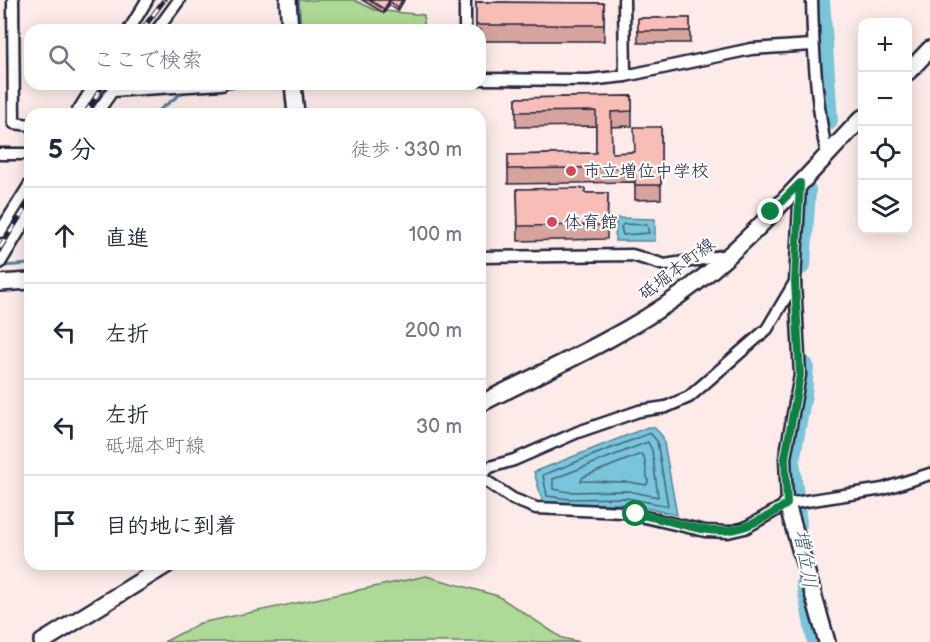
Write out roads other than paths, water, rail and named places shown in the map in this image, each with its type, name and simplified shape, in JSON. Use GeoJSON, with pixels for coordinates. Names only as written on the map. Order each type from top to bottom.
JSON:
{"type":"FeatureCollection","features":[{"type":"Feature","properties":{"kind":"main road"},"geometry":{"type":"LineString","coordinates":[[288,0],[290,24]]}},
{"type":"Feature","properties":{"kind":"main road"},"geometry":{"type":"LineString","coordinates":[[912,68],[930,49]]}},
{"type":"Feature","properties":{"kind":"main road"},"geometry":{"type":"LineString","coordinates":[[294,90],[295,108]]}},
{"type":"Feature","properties":{"kind":"main road","name":"砥堀本町線"},"geometry":{"type":"LineString","coordinates":[[486,401],[660,309],[729,255],[858,122]]}},
{"type":"Feature","properties":{"kind":"main road"},"geometry":{"type":"LineString","coordinates":[[0,283],[24,281]]}},
{"type":"Feature","properties":{"kind":"main road"},"geometry":{"type":"LineString","coordinates":[[787,504],[827,642]]}},
{"type":"Feature","properties":{"kind":"main road"},"geometry":{"type":"LineString","coordinates":[[42,642],[158,570]]}},
{"type":"Feature","properties":{"kind":"street"},"geometry":{"type":"LineString","coordinates":[[13,0],[14,123],[24,124]]}},
{"type":"Feature","properties":{"kind":"street"},"geometry":{"type":"LineString","coordinates":[[133,24],[147,0]]}},
{"type":"Feature","properties":{"kind":"street"},"geometry":{"type":"LineString","coordinates":[[161,24],[179,0]]}},
{"type":"Feature","properties":{"kind":"street"},"geometry":{"type":"LineString","coordinates":[[465,0],[465,24]]}},
{"type":"Feature","properties":{"kind":"street"},"geometry":{"type":"LineString","coordinates":[[624,0],[626,76]]}},
{"type":"Feature","properties":{"kind":"street"},"geometry":{"type":"LineString","coordinates":[[812,0],[812,45],[826,155]]}},
{"type":"Feature","properties":{"kind":"street"},"geometry":{"type":"LineString","coordinates":[[486,79],[589,80],[626,76],[751,49],[812,45]]}},
{"type":"Feature","properties":{"kind":"street"},"geometry":{"type":"LineString","coordinates":[[80,108],[91,90]]}},
{"type":"Feature","properties":{"kind":"street"},"geometry":{"type":"LineString","coordinates":[[100,108],[112,90]]}},
{"type":"Feature","properties":{"kind":"street"},"geometry":{"type":"LineString","coordinates":[[0,153],[24,154]]}},
{"type":"Feature","properties":{"kind":"street"},"geometry":{"type":"LineString","coordinates":[[787,504],[785,458],[800,375],[795,282],[800,183]]}},
{"type":"Feature","properties":{"kind":"street"},"geometry":{"type":"LineString","coordinates":[[0,232],[24,194]]}},
{"type":"Feature","properties":{"kind":"street"},"geometry":{"type":"LineString","coordinates":[[0,263],[24,223]]}},
{"type":"Feature","properties":{"kind":"street"},"geometry":{"type":"LineString","coordinates":[[486,257],[632,255],[665,265],[729,255]]}},
{"type":"Feature","properties":{"kind":"street"},"geometry":{"type":"LineString","coordinates":[[486,471],[578,432],[639,411],[666,407],[688,397],[767,329],[795,282]]}},
{"type":"Feature","properties":{"kind":"street"},"geometry":{"type":"LineString","coordinates":[[486,480],[513,499],[536,508],[623,512],[705,531],[728,532],[745,528],[787,504],[883,489],[930,474]]}},
{"type":"Feature","properties":{"kind":"water"},"geometry":{"type":"Polygon","coordinates":[[[616,218],[655,219],[655,241],[615,241],[616,218]]]}},
{"type":"Feature","properties":{"kind":"water"},"geometry":{"type":"Polygon","coordinates":[[[648,427],[654,427],[663,437],[677,515],[627,504],[543,503],[534,472],[648,427]]]}},
{"type":"Feature","properties":{"kind":"waterway"},"geometry":{"type":"LineString","coordinates":[[298,0],[299,24]]}},
{"type":"Feature","properties":{"kind":"waterway"},"geometry":{"type":"LineString","coordinates":[[820,0],[828,121]]}},
{"type":"Feature","properties":{"kind":"waterway"},"geometry":{"type":"LineString","coordinates":[[162,108],[186,90]]}},
{"type":"Feature","properties":{"kind":"waterway","name":"増位川"},"geometry":{"type":"LineString","coordinates":[[801,265],[806,190]]}},
{"type":"Feature","properties":{"kind":"waterway"},"geometry":{"type":"LineString","coordinates":[[2,266],[24,264]]}},
{"type":"Feature","properties":{"kind":"waterway","name":"増位川"},"geometry":{"type":"LineString","coordinates":[[797,524],[790,461],[802,394],[804,366]]}},
{"type":"Feature","properties":{"kind":"waterway","name":"増位川"},"geometry":{"type":"LineString","coordinates":[[806,583],[817,642]]}},
{"type":"Feature","properties":{"kind":"railway"},"geometry":{"type":"LineString","coordinates":[[146,24],[164,0]]}},
{"type":"Feature","properties":{"kind":"railway"},"geometry":{"type":"LineString","coordinates":[[89,108],[100,90]]}},
{"type":"Feature","properties":{"kind":"railway"},"geometry":{"type":"LineString","coordinates":[[0,248],[24,210]]}},
{"type":"Feature","properties":{"kind":"place","name":"市立増位中学校"},"geometry":{"type":"Point","coordinates":[571,171]}},
{"type":"Feature","properties":{"kind":"place","name":"体育館"},"geometry":{"type":"Point","coordinates":[552,222]}}]}
